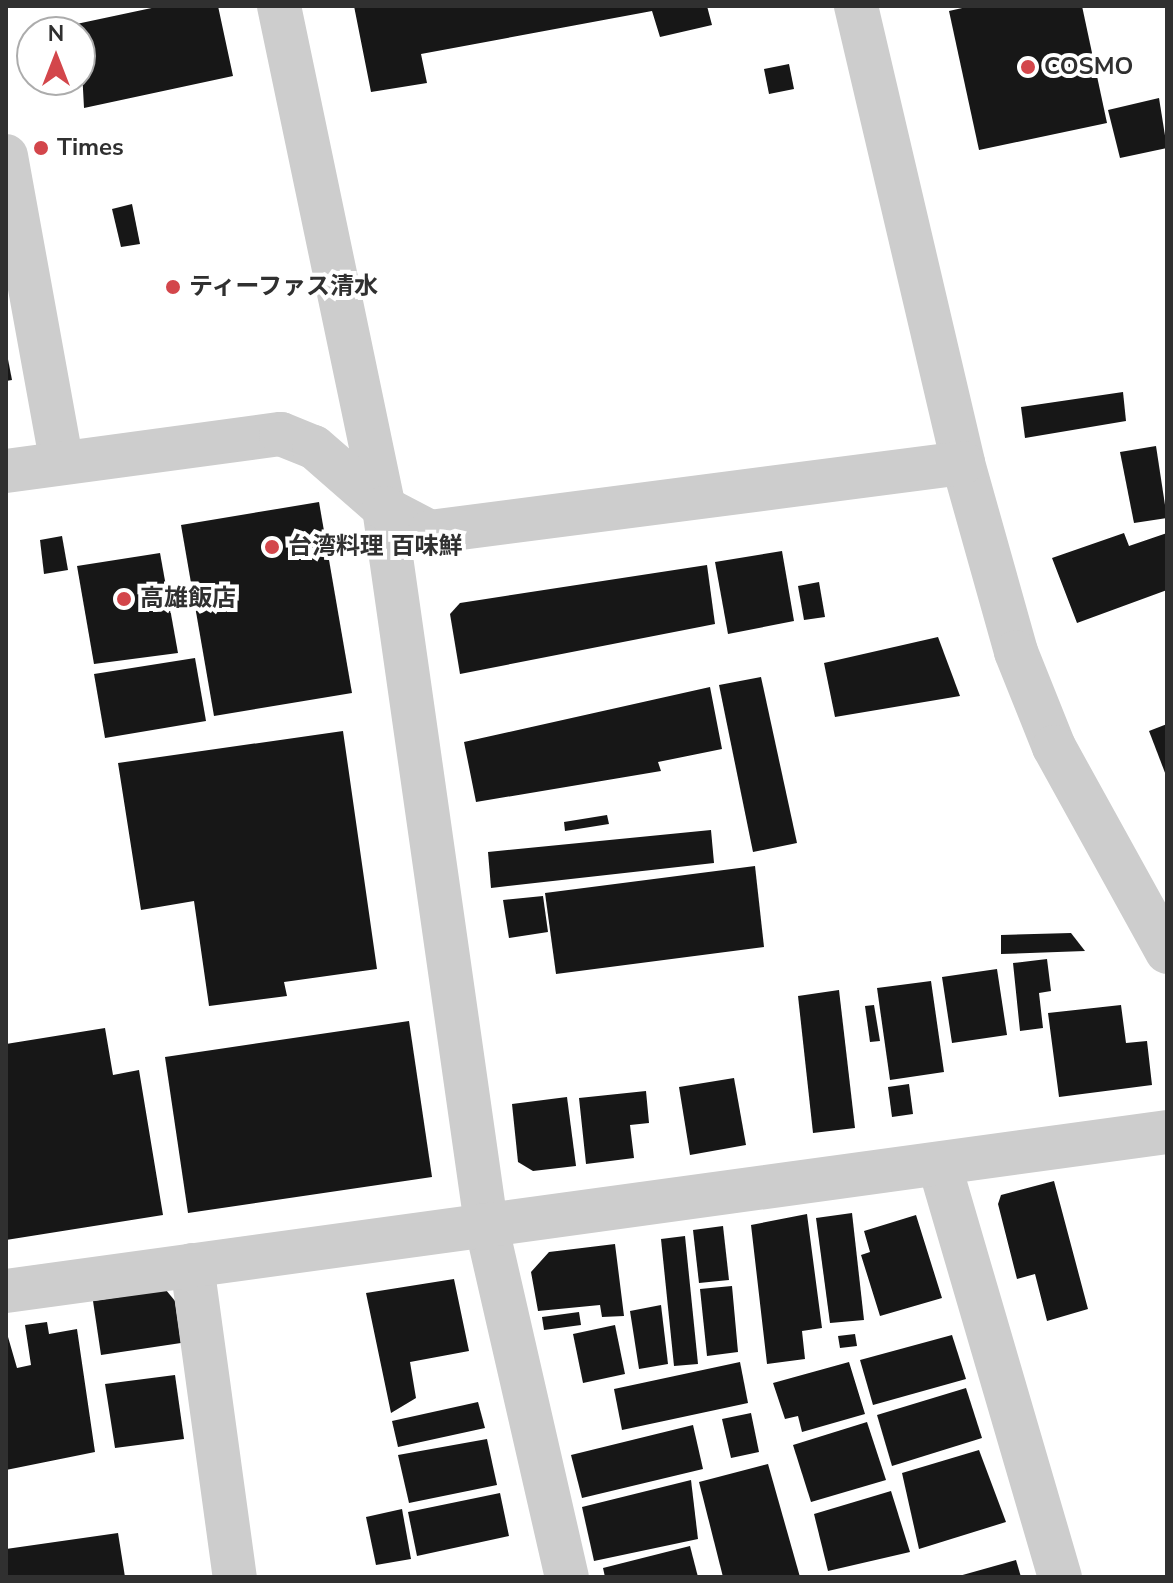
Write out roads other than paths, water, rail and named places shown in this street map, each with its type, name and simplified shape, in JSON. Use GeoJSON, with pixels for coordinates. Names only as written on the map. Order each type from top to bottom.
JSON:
{"type":"FeatureCollection","features":[{"type":"Feature","properties":{"kind":"street"},"geometry":{"type":"LineString","coordinates":[[279,6],[384,508],[486,1224],[567,1577]]}},
{"type":"Feature","properties":{"kind":"street"},"geometry":{"type":"LineString","coordinates":[[856,6],[963,463],[1016,652],[1054,747],[1167,952]]}},
{"type":"Feature","properties":{"kind":"street"},"geometry":{"type":"LineString","coordinates":[[6,156],[62,463]]}},
{"type":"Feature","properties":{"kind":"street"},"geometry":{"type":"LineString","coordinates":[[6,471],[281,434],[314,447],[384,508],[430,532],[963,463]]}},
{"type":"Feature","properties":{"kind":"street"},"geometry":{"type":"LineString","coordinates":[[6,1291],[486,1224],[940,1167],[1167,1132]]}},
{"type":"Feature","properties":{"kind":"street"},"geometry":{"type":"LineString","coordinates":[[940,1167],[1060,1577]]}},
{"type":"Feature","properties":{"kind":"street"},"geometry":{"type":"LineString","coordinates":[[192,1265],[235,1577]]}},
{"type":"Feature","properties":{"kind":"place","name":"COSMO"},"geometry":{"type":"Point","coordinates":[1028,67]}},
{"type":"Feature","properties":{"kind":"place","name":"Times"},"geometry":{"type":"Point","coordinates":[41,148]}},
{"type":"Feature","properties":{"kind":"place","name":"ティーファス清水"},"geometry":{"type":"Point","coordinates":[173,287]}},
{"type":"Feature","properties":{"kind":"place","name":"台湾料理 百味鮮"},"geometry":{"type":"Point","coordinates":[272,547]}},
{"type":"Feature","properties":{"kind":"place","name":"高雄飯店"},"geometry":{"type":"Point","coordinates":[124,599]}}]}
